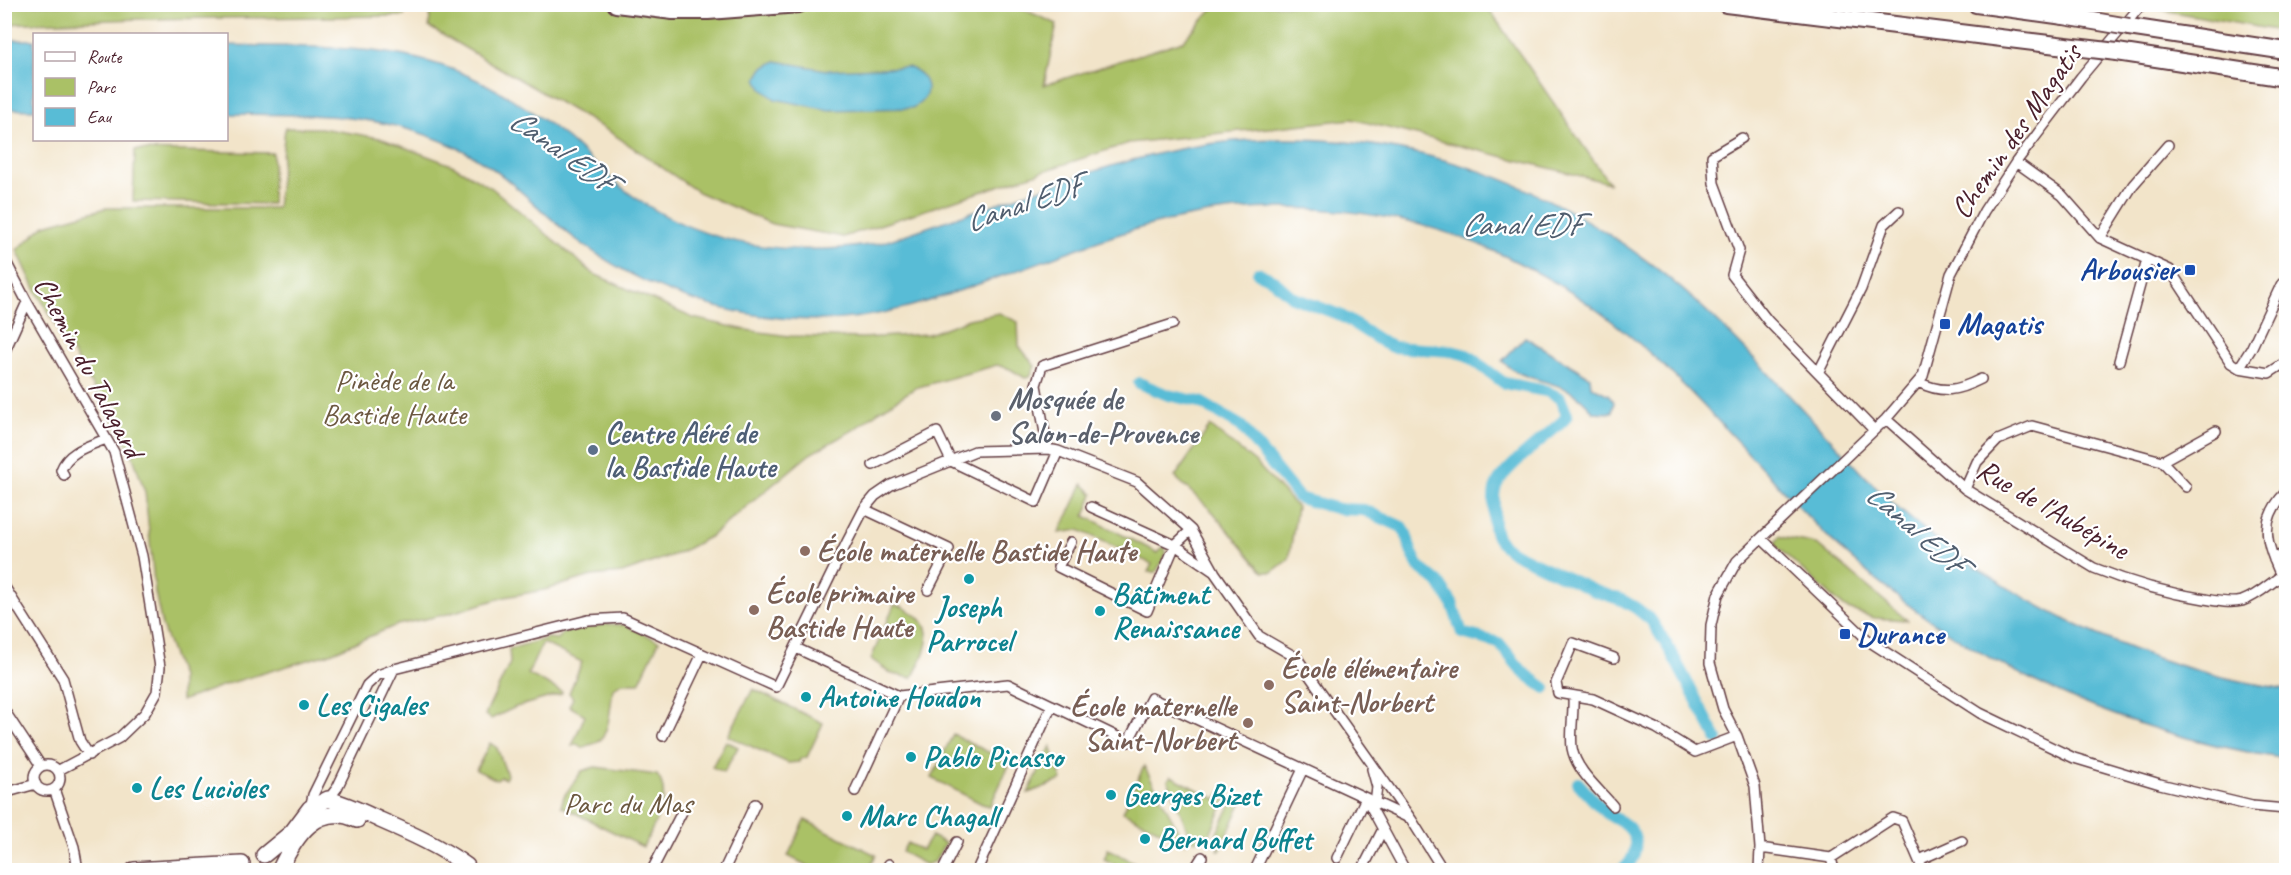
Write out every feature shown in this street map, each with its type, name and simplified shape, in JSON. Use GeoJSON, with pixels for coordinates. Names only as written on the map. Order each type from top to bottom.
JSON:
{"type":"FeatureCollection","features":[{"type":"Feature","properties":{"kind":"highway"},"geometry":{"type":"LineString","coordinates":[[616,4],[673,11],[708,11],[799,4]]}},
{"type":"Feature","properties":{"kind":"highway"},"geometry":{"type":"LineString","coordinates":[[1726,4],[2117,52],[2286,78]]}},
{"type":"Feature","properties":{"kind":"highway"},"geometry":{"type":"LineString","coordinates":[[1976,4],[2286,51]]}},
{"type":"Feature","properties":{"kind":"main road"},"geometry":{"type":"LineString","coordinates":[[134,870],[240,867],[252,856],[264,855],[277,847],[310,808],[328,799],[357,808],[393,825],[449,853],[473,868]]}},
{"type":"Feature","properties":{"kind":"main road"},"geometry":{"type":"LineString","coordinates":[[280,870],[288,850],[310,825],[324,815],[336,813],[347,815],[446,862],[473,868]]}},
{"type":"Feature","properties":{"kind":"main road"},"geometry":{"type":"LineString","coordinates":[[264,855],[276,862],[280,870]]}},
{"type":"Feature","properties":{"kind":"street","name":"Chemin des Magatis"},"geometry":{"type":"LineString","coordinates":[[1762,538],[1886,419],[1923,376],[1951,274],[1984,211],[2016,162],[2081,77],[2142,4]]}},
{"type":"Feature","properties":{"kind":"street"},"geometry":{"type":"LineString","coordinates":[[1742,138],[1712,156],[1714,183],[1739,250],[1732,275],[1768,321],[1819,371],[1847,405],[1874,430]]}},
{"type":"Feature","properties":{"kind":"street"},"geometry":{"type":"LineString","coordinates":[[2100,238],[2133,184],[2168,145]]}},
{"type":"Feature","properties":{"kind":"street"},"geometry":{"type":"LineString","coordinates":[[2016,162],[2062,195],[2100,238],[2165,267],[2174,274],[2231,363],[2239,368],[2269,373],[2286,362]]}},
{"type":"Feature","properties":{"kind":"street"},"geometry":{"type":"LineString","coordinates":[[1819,371],[1861,289],[1884,225],[1899,210]]}},
{"type":"Feature","properties":{"kind":"street","name":"Chemin du Talagard"},"geometry":{"type":"LineString","coordinates":[[4,258],[114,452],[142,556],[160,667],[157,692],[145,713],[119,738],[59,771]]}},
{"type":"Feature","properties":{"kind":"street"},"geometry":{"type":"LineString","coordinates":[[2119,362],[2147,260]]}},
{"type":"Feature","properties":{"kind":"street"},"geometry":{"type":"LineString","coordinates":[[2239,368],[2277,292],[2286,279]]}},
{"type":"Feature","properties":{"kind":"street"},"geometry":{"type":"LineString","coordinates":[[4,352],[27,302]]}},
{"type":"Feature","properties":{"kind":"street"},"geometry":{"type":"LineString","coordinates":[[873,465],[938,432],[951,460],[1036,502],[1053,450],[1036,385],[1042,366],[1173,324]]}},
{"type":"Feature","properties":{"kind":"street"},"geometry":{"type":"LineString","coordinates":[[1918,382],[1941,390],[1963,388],[1980,379]]}},
{"type":"Feature","properties":{"kind":"street","name":"Rue de l'Aubépine"},"geometry":{"type":"LineString","coordinates":[[1886,419],[1965,489],[2094,568],[2164,592],[2240,602],[2284,576]]}},
{"type":"Feature","properties":{"kind":"street"},"geometry":{"type":"LineString","coordinates":[[1965,489],[1977,462],[1998,440],[2032,426],[2162,461],[2187,487]]}},
{"type":"Feature","properties":{"kind":"street"},"geometry":{"type":"LineString","coordinates":[[2162,461],[2216,431]]}},
{"type":"Feature","properties":{"kind":"street"},"geometry":{"type":"LineString","coordinates":[[64,475],[61,470],[66,460],[73,454],[106,439]]}},
{"type":"Feature","properties":{"kind":"street"},"geometry":{"type":"LineString","coordinates":[[310,808],[313,795],[367,685],[378,675],[394,669],[588,620],[623,618],[776,687],[864,509],[876,496],[891,484],[975,452],[1053,450],[1137,482],[1191,530],[1215,573],[1259,636],[1298,658],[1411,819],[1443,870]]}},
{"type":"Feature","properties":{"kind":"street"},"geometry":{"type":"LineString","coordinates":[[2284,576],[2274,560],[2266,534],[2267,518],[2286,492]]}},
{"type":"Feature","properties":{"kind":"street"},"geometry":{"type":"LineString","coordinates":[[1091,507],[1175,545],[1215,573]]}},
{"type":"Feature","properties":{"kind":"street"},"geometry":{"type":"LineString","coordinates":[[864,509],[949,549],[928,590]]}},
{"type":"Feature","properties":{"kind":"street"},"geometry":{"type":"LineString","coordinates":[[1071,542],[1059,567],[1147,611],[1175,545],[1191,530]]}},
{"type":"Feature","properties":{"kind":"street"},"geometry":{"type":"LineString","coordinates":[[1759,870],[1760,848],[1755,786],[1737,736],[1723,709],[1710,663],[1710,625],[1718,595],[1737,561],[1762,538],[1870,642],[1980,713],[2074,758],[2172,787],[2252,806],[2286,809]]}},
{"type":"Feature","properties":{"kind":"street"},"geometry":{"type":"LineString","coordinates":[[2274,560],[2286,551]]}},
{"type":"Feature","properties":{"kind":"street"},"geometry":{"type":"LineString","coordinates":[[4,586],[63,679],[80,741],[89,755]]}},
{"type":"Feature","properties":{"kind":"street"},"geometry":{"type":"LineString","coordinates":[[1614,658],[1574,643],[1556,682],[1558,693],[1593,699],[1656,728],[1695,752],[1737,736]]}},
{"type":"Feature","properties":{"kind":"street"},"geometry":{"type":"LineString","coordinates":[[796,648],[900,696],[1008,684],[1128,742],[1151,698],[1411,819]]}},
{"type":"Feature","properties":{"kind":"street"},"geometry":{"type":"LineString","coordinates":[[663,736],[702,654]]}},
{"type":"Feature","properties":{"kind":"street"},"geometry":{"type":"LineString","coordinates":[[310,825],[337,788],[394,669]]}},
{"type":"Feature","properties":{"kind":"street"},"geometry":{"type":"LineString","coordinates":[[855,790],[900,696]]}},
{"type":"Feature","properties":{"kind":"street"},"geometry":{"type":"LineString","coordinates":[[1573,696],[1572,748],[1575,757],[1580,768],[1613,806]]}},
{"type":"Feature","properties":{"kind":"street"},"geometry":{"type":"LineString","coordinates":[[977,870],[1052,705]]}},
{"type":"Feature","properties":{"kind":"street"},"geometry":{"type":"LineString","coordinates":[[4,710],[41,766]]}},
{"type":"Feature","properties":{"kind":"street"},"geometry":{"type":"LineString","coordinates":[[1337,858],[1377,787],[1371,764]]}},
{"type":"Feature","properties":{"kind":"street"},"geometry":{"type":"LineString","coordinates":[[52,765],[59,771],[60,783],[54,789],[42,790],[36,784],[35,772],[41,766],[52,765]]}},
{"type":"Feature","properties":{"kind":"street"},"geometry":{"type":"LineString","coordinates":[[1255,870],[1303,769]]}},
{"type":"Feature","properties":{"kind":"street"},"geometry":{"type":"LineString","coordinates":[[4,792],[36,784]]}},
{"type":"Feature","properties":{"kind":"street"},"geometry":{"type":"LineString","coordinates":[[54,789],[74,847],[78,870]]}},
{"type":"Feature","properties":{"kind":"street"},"geometry":{"type":"LineString","coordinates":[[1370,800],[1382,831],[1405,870]]}},
{"type":"Feature","properties":{"kind":"street"},"geometry":{"type":"LineString","coordinates":[[724,870],[755,804]]}},
{"type":"Feature","properties":{"kind":"street"},"geometry":{"type":"LineString","coordinates":[[652,870],[682,812]]}},
{"type":"Feature","properties":{"kind":"street"},"geometry":{"type":"LineString","coordinates":[[1760,848],[1832,858],[1893,818],[1902,821],[1923,870]]}},
{"type":"Feature","properties":{"kind":"street"},"geometry":{"type":"LineString","coordinates":[[1363,868],[1382,831]]}},
{"type":"Feature","properties":{"kind":"street"},"geometry":{"type":"LineString","coordinates":[[1919,860],[1962,841]]}},
{"type":"Feature","properties":{"kind":"street"},"geometry":{"type":"LineString","coordinates":[[943,870],[957,842]]}},
{"type":"Feature","properties":{"kind":"street"},"geometry":{"type":"LineString","coordinates":[[1194,870],[1202,857]]}},
{"type":"Feature","properties":{"kind":"street"},"geometry":{"type":"LineString","coordinates":[[1832,858],[1834,870]]}},
{"type":"Feature","properties":{"kind":"green space"},"geometry":{"type":"Polygon","coordinates":[[[405,4],[404,16],[140,19],[5,24],[4,5],[405,4]]]}},
{"type":"Feature","properties":{"kind":"green space"},"geometry":{"type":"Polygon","coordinates":[[[431,4],[1013,5],[1057,24],[1044,85],[1183,41],[1216,5],[1486,5],[1609,183],[1352,119],[1129,143],[843,237],[772,224],[698,192],[610,132],[429,27],[431,4]]]}},
{"type":"Feature","properties":{"kind":"green space"},"geometry":{"type":"Polygon","coordinates":[[[2134,5],[2286,5],[2286,32],[2134,5]]]}},
{"type":"Feature","properties":{"kind":"green space","name":"Pinède de la Bastide Haute"},"geometry":{"type":"Polygon","coordinates":[[[285,128],[321,128],[380,138],[454,166],[492,188],[594,274],[693,318],[746,330],[789,336],[863,338],[928,334],[969,319],[999,313],[1018,322],[1019,346],[1035,366],[1030,377],[1025,378],[1010,369],[997,365],[915,388],[853,430],[810,454],[711,536],[679,553],[622,573],[592,576],[544,590],[505,597],[448,614],[397,625],[328,654],[227,684],[181,701],[181,677],[162,626],[155,592],[145,492],[131,451],[36,291],[17,250],[45,225],[106,208],[277,208],[285,128]]]}},
{"type":"Feature","properties":{"kind":"green space"},"geometry":{"type":"Polygon","coordinates":[[[135,150],[273,153],[272,204],[133,201],[135,150]]]}},
{"type":"Feature","properties":{"kind":"green space"},"geometry":{"type":"Polygon","coordinates":[[[1210,426],[1256,463],[1297,507],[1289,559],[1272,572],[1263,572],[1213,512],[1175,477],[1210,426]]]}},
{"type":"Feature","properties":{"kind":"green space"},"geometry":{"type":"Polygon","coordinates":[[[1083,484],[1093,494],[1085,516],[1158,553],[1165,545],[1166,554],[1156,572],[1148,572],[1152,564],[1079,530],[1059,533],[1083,484]]]}},
{"type":"Feature","properties":{"kind":"green space"},"geometry":{"type":"Polygon","coordinates":[[[1779,536],[1818,545],[1907,620],[1874,618],[1845,608],[1775,545],[1779,536]]]}},
{"type":"Feature","properties":{"kind":"green space"},"geometry":{"type":"Polygon","coordinates":[[[894,605],[903,607],[920,619],[927,634],[925,652],[912,678],[892,674],[871,659],[894,605]]]}},
{"type":"Feature","properties":{"kind":"green space"},"geometry":{"type":"Polygon","coordinates":[[[607,624],[625,625],[659,641],[639,683],[622,683],[613,688],[607,725],[598,742],[584,747],[577,744],[572,746],[585,715],[569,706],[573,698],[569,693],[582,662],[545,644],[542,644],[528,674],[562,692],[561,694],[516,707],[491,719],[485,715],[510,663],[509,649],[548,638],[558,639],[563,633],[607,624]]]}},
{"type":"Feature","properties":{"kind":"green space"},"geometry":{"type":"Polygon","coordinates":[[[753,689],[823,723],[807,757],[800,759],[799,762],[788,763],[728,736],[753,689]]]}},
{"type":"Feature","properties":{"kind":"green space"},"geometry":{"type":"Polygon","coordinates":[[[953,734],[1010,763],[990,806],[932,778],[953,734]]]}},
{"type":"Feature","properties":{"kind":"green space"},"geometry":{"type":"Polygon","coordinates":[[[726,741],[738,747],[724,772],[712,767],[726,741]]]}},
{"type":"Feature","properties":{"kind":"green space"},"geometry":{"type":"Polygon","coordinates":[[[490,743],[497,748],[507,775],[505,779],[501,777],[497,780],[476,770],[490,743]]]}},
{"type":"Feature","properties":{"kind":"green space"},"geometry":{"type":"Polygon","coordinates":[[[1051,746],[1062,780],[1028,793],[1051,746]]]}},
{"type":"Feature","properties":{"kind":"green space"},"geometry":{"type":"Polygon","coordinates":[[[1144,766],[1185,843],[1123,812],[1144,766]]]}},
{"type":"Feature","properties":{"kind":"green space","name":"Parc du Mas"},"geometry":{"type":"Polygon","coordinates":[[[595,767],[657,775],[662,784],[663,802],[643,847],[561,806],[564,796],[582,771],[595,767]]]}},
{"type":"Feature","properties":{"kind":"green space"},"geometry":{"type":"Polygon","coordinates":[[[1171,776],[1216,799],[1225,788],[1230,791],[1209,836],[1202,834],[1196,841],[1190,837],[1168,780],[1171,776]]]}},
{"type":"Feature","properties":{"kind":"green space"},"geometry":{"type":"Polygon","coordinates":[[[1235,795],[1244,797],[1220,851],[1218,850],[1221,843],[1214,839],[1235,795]]]}},
{"type":"Feature","properties":{"kind":"green space"},"geometry":{"type":"Polygon","coordinates":[[[805,820],[876,855],[868,870],[816,870],[788,856],[805,820]]]}},
{"type":"Feature","properties":{"kind":"green space"},"geometry":{"type":"Polygon","coordinates":[[[931,836],[945,843],[935,861],[926,865],[902,852],[907,843],[922,850],[931,836]]]}},
{"type":"Feature","properties":{"kind":"green space"},"geometry":{"type":"Polygon","coordinates":[[[1108,849],[1147,869],[1117,870],[1118,866],[1104,859],[1108,849]]]}},
{"type":"Feature","properties":{"kind":"water"},"geometry":{"type":"Polygon","coordinates":[[[5,40],[33,40],[33,110],[5,109],[5,40]]]}},
{"type":"Feature","properties":{"kind":"water","name":"Canal EDF"},"geometry":{"type":"Polygon","coordinates":[[[228,45],[352,49],[414,58],[444,66],[486,84],[534,113],[568,139],[625,190],[661,214],[721,238],[752,245],[784,248],[816,249],[881,243],[1107,167],[1183,148],[1235,141],[1305,139],[1372,145],[1436,158],[1499,178],[1558,205],[1615,238],[1669,279],[1737,341],[1884,496],[1942,543],[1986,574],[2080,627],[2130,648],[2180,666],[2286,689],[2286,759],[2159,730],[2097,709],[2038,683],[1981,653],[1927,618],[1875,579],[1826,535],[1714,416],[1656,358],[1625,332],[1546,277],[1494,251],[1459,237],[1421,225],[1343,211],[1264,208],[1225,211],[1164,222],[1120,234],[941,297],[893,311],[845,319],[787,319],[754,315],[690,299],[629,273],[573,237],[494,169],[464,151],[434,138],[377,122],[289,115],[228,114],[228,45]]]}},
{"type":"Feature","properties":{"kind":"water"},"geometry":{"type":"Polygon","coordinates":[[[776,61],[826,70],[908,67],[921,75],[927,86],[927,92],[924,98],[912,108],[829,110],[775,99],[762,89],[757,78],[763,68],[776,61]]]}},
{"type":"Feature","properties":{"kind":"water"},"geometry":{"type":"Polygon","coordinates":[[[1525,337],[1590,377],[1591,386],[1609,395],[1614,402],[1612,413],[1593,412],[1571,392],[1524,375],[1502,361],[1525,337]]]}},
{"type":"Feature","properties":{"kind":"waterway"},"geometry":{"type":"LineString","coordinates":[[1258,273],[1273,280],[1292,297],[1340,315],[1393,347],[1451,351],[1467,355],[1504,383],[1546,391],[1560,398],[1567,415],[1563,421],[1516,461],[1496,486],[1495,533],[1501,542],[1516,554],[1592,590],[1622,600],[1651,620],[1671,652],[1717,739]]}},
{"type":"Feature","properties":{"kind":"waterway"},"geometry":{"type":"LineString","coordinates":[[1139,383],[1168,395],[1200,402],[1241,426],[1299,498],[1339,509],[1364,510],[1402,527],[1419,567],[1438,582],[1452,603],[1462,633],[1499,643],[1523,672],[1545,688]]}},
{"type":"Feature","properties":{"kind":"waterway"},"geometry":{"type":"LineString","coordinates":[[1578,783],[1603,810],[1625,824],[1631,831],[1635,849],[1631,861],[1622,870]]}},
{"type":"Feature","properties":{"kind":"place","name":"Arbousier"},"geometry":{"type":"Point","coordinates":[2190,270]}},
{"type":"Feature","properties":{"kind":"place","name":"Magatis"},"geometry":{"type":"Point","coordinates":[1945,324]}},
{"type":"Feature","properties":{"kind":"place","name":"Mosquée de Salon-de-Provence"},"geometry":{"type":"Point","coordinates":[996,416]}},
{"type":"Feature","properties":{"kind":"place","name":"Centre Aéré de la Bastide Haute"},"geometry":{"type":"Point","coordinates":[593,450]}},
{"type":"Feature","properties":{"kind":"place","name":"École maternelle Bastide Haute"},"geometry":{"type":"Point","coordinates":[805,551]}},
{"type":"Feature","properties":{"kind":"place","name":"Joseph Parrocel"},"geometry":{"type":"Point","coordinates":[969,579]}},
{"type":"Feature","properties":{"kind":"place","name":"École primaire Bastide Haute"},"geometry":{"type":"Point","coordinates":[754,610]}},
{"type":"Feature","properties":{"kind":"place","name":"Bâtiment Renaissance"},"geometry":{"type":"Point","coordinates":[1100,611]}},
{"type":"Feature","properties":{"kind":"place","name":"Durance"},"geometry":{"type":"Point","coordinates":[1845,634]}},
{"type":"Feature","properties":{"kind":"place","name":"École élémentaire Saint-Norbert"},"geometry":{"type":"Point","coordinates":[1269,685]}},
{"type":"Feature","properties":{"kind":"place","name":"Antoine Houdon"},"geometry":{"type":"Point","coordinates":[806,697]}},
{"type":"Feature","properties":{"kind":"place","name":"Les Cigales"},"geometry":{"type":"Point","coordinates":[304,705]}},
{"type":"Feature","properties":{"kind":"place","name":"École maternelle Saint-Norbert"},"geometry":{"type":"Point","coordinates":[1248,723]}},
{"type":"Feature","properties":{"kind":"place","name":"Pablo Picasso"},"geometry":{"type":"Point","coordinates":[911,757]}},
{"type":"Feature","properties":{"kind":"place","name":"Les Lucioles"},"geometry":{"type":"Point","coordinates":[137,788]}},
{"type":"Feature","properties":{"kind":"place","name":"Georges Bizet"},"geometry":{"type":"Point","coordinates":[1111,795]}},
{"type":"Feature","properties":{"kind":"place","name":"Marc Chagall"},"geometry":{"type":"Point","coordinates":[847,816]}},
{"type":"Feature","properties":{"kind":"place","name":"Bernard Buffet"},"geometry":{"type":"Point","coordinates":[1145,839]}}]}
